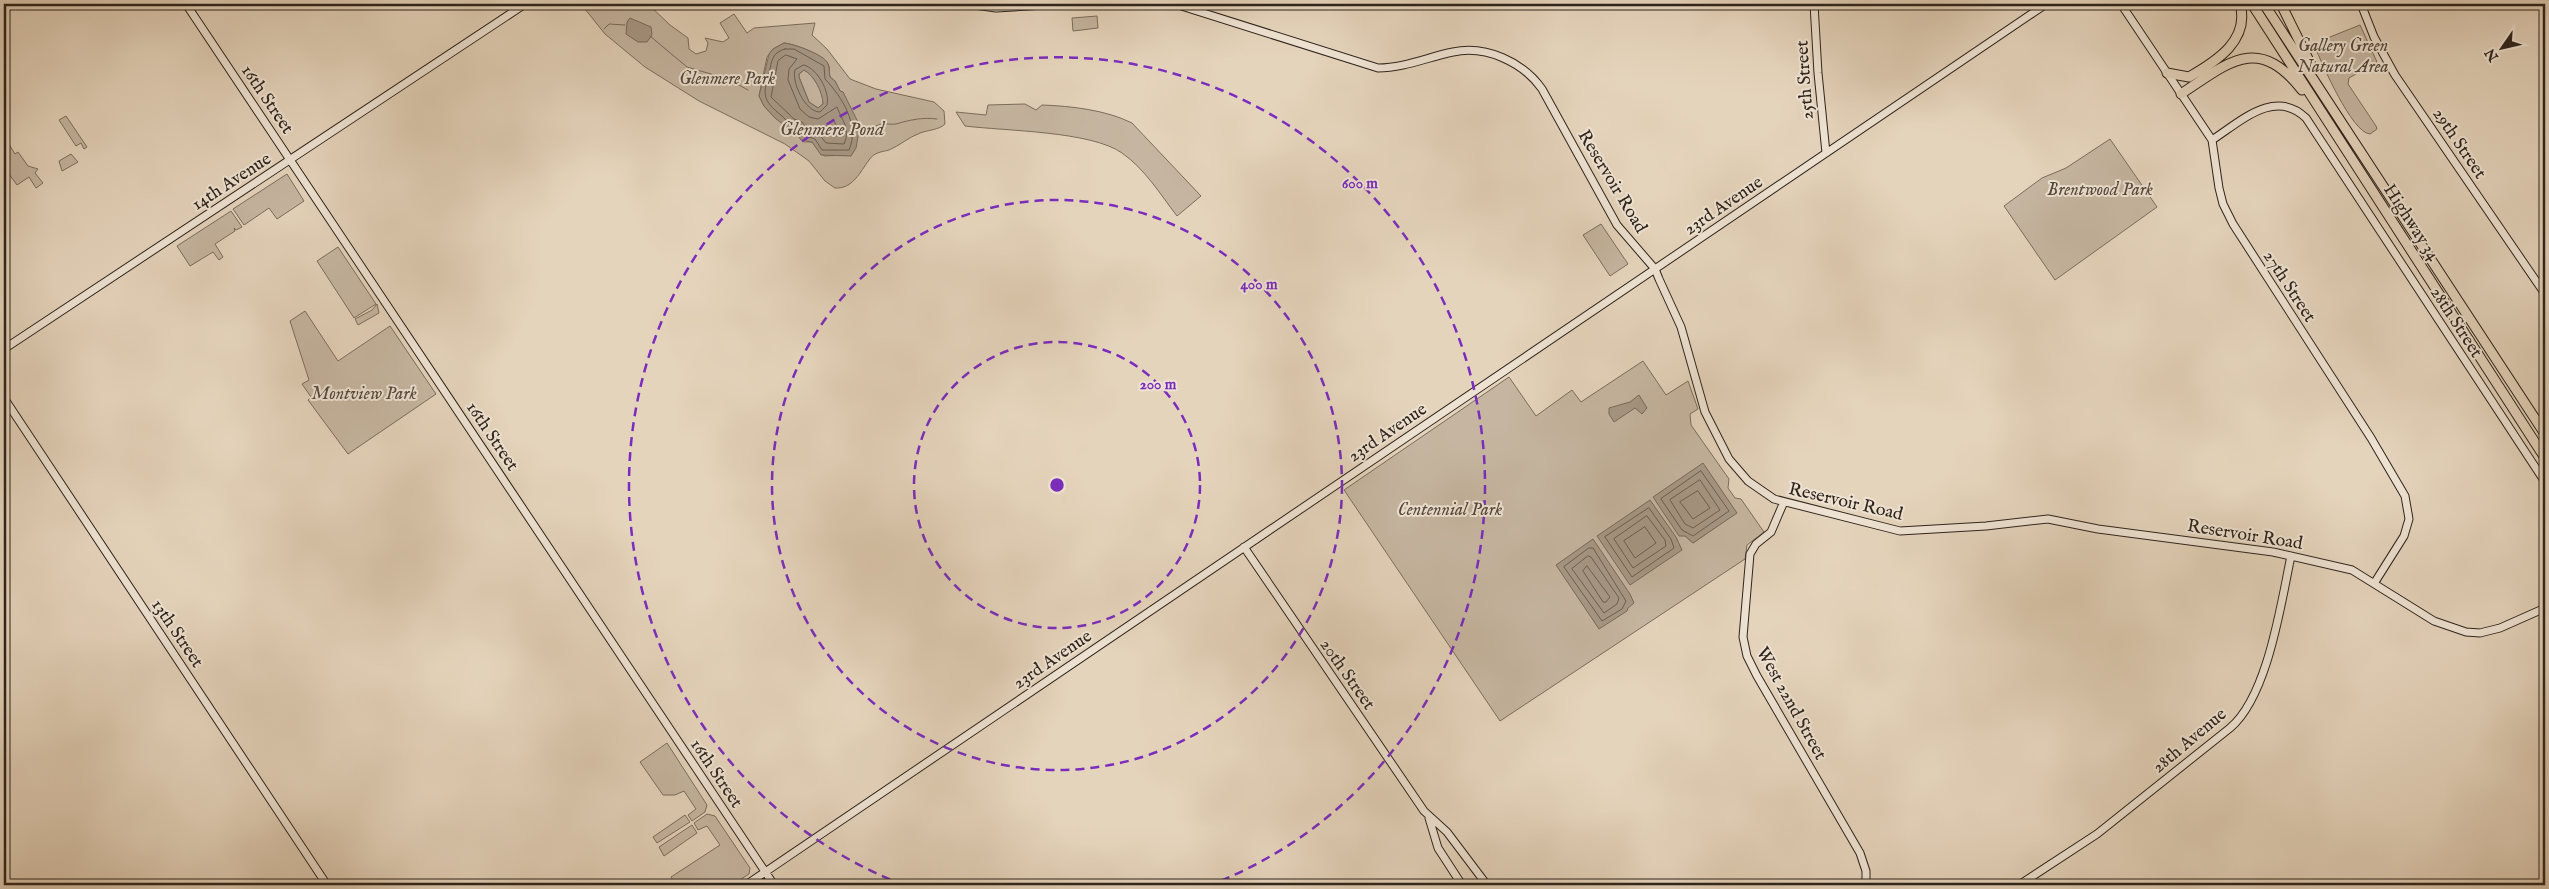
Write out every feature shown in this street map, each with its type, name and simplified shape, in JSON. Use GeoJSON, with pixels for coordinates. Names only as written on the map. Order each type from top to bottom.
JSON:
{"type":"FeatureCollection","features":[{"type":"Feature","properties":{"kind":"highway"},"geometry":{"type":"LineString","coordinates":[[2180,91],[2228,51],[2239,35],[2242,18],[2240,4]]}},
{"type":"Feature","properties":{"kind":"highway","name":"Highway 34"},"geometry":{"type":"LineString","coordinates":[[2252,4],[2545,458]]}},
{"type":"Feature","properties":{"kind":"highway","name":"Highway 34"},"geometry":{"type":"LineString","coordinates":[[2264,4],[2545,434]]}},
{"type":"Feature","properties":{"kind":"highway"},"geometry":{"type":"LineString","coordinates":[[2281,4],[2338,116]]}},
{"type":"Feature","properties":{"kind":"highway"},"geometry":{"type":"LineString","coordinates":[[2180,91],[2232,62],[2257,58],[2270,62],[2286,71],[2314,107],[2323,115]]}},
{"type":"Feature","properties":{"kind":"highway"},"geometry":{"type":"LineString","coordinates":[[2167,73],[2186,77],[2210,65]]}},
{"type":"Feature","properties":{"kind":"street","name":"16th Street"},"geometry":{"type":"LineString","coordinates":[[186,4],[774,885]]}},
{"type":"Feature","properties":{"kind":"street","name":"14th Avenue"},"geometry":{"type":"LineString","coordinates":[[4,349],[525,4]]}},
{"type":"Feature","properties":{"kind":"street"},"geometry":{"type":"LineString","coordinates":[[967,4],[984,8],[1059,4]]}},
{"type":"Feature","properties":{"kind":"street"},"geometry":{"type":"LineString","coordinates":[[1011,7],[1020,4]]}},
{"type":"Feature","properties":{"kind":"street","name":"Reservoir Road"},"geometry":{"type":"LineString","coordinates":[[1175,4],[1378,68],[1406,65],[1464,51],[1486,53],[1516,64],[1542,88],[1617,225],[1655,269],[1675,312],[1696,385],[1714,433],[1739,473],[1763,492],[1783,504],[1900,531],[1986,526],[2048,519],[2098,529],[2223,544],[2290,556],[2352,570],[2375,582],[2434,621],[2466,632],[2480,633],[2500,628],[2545,608]]}},
{"type":"Feature","properties":{"kind":"street","name":"25th Street"},"geometry":{"type":"LineString","coordinates":[[1814,4],[1818,82],[1826,153]]}},
{"type":"Feature","properties":{"kind":"street","name":"23rd Avenue"},"geometry":{"type":"LineString","coordinates":[[746,885],[2046,4]]}},
{"type":"Feature","properties":{"kind":"street","name":"27th Street"},"geometry":{"type":"LineString","coordinates":[[2121,4],[2212,140],[2219,188],[2233,224],[2371,438],[2405,496],[2409,519],[2404,536],[2375,582]]}},
{"type":"Feature","properties":{"kind":"street","name":"29th Street"},"geometry":{"type":"LineString","coordinates":[[2362,4],[2374,37],[2395,75],[2545,294]]}},
{"type":"Feature","properties":{"kind":"street","name":"28th Street"},"geometry":{"type":"LineString","coordinates":[[2212,140],[2261,108],[2278,104],[2292,108],[2306,118],[2545,482]]}},
{"type":"Feature","properties":{"kind":"street","name":"13th Street"},"geometry":{"type":"LineString","coordinates":[[4,398],[328,885]]}},
{"type":"Feature","properties":{"kind":"street","name":"West 22nd Street"},"geometry":{"type":"LineString","coordinates":[[1783,504],[1773,528],[1756,544],[1750,554],[1743,619],[1744,647],[1757,676],[1860,853],[1866,871],[1866,885]]}},
{"type":"Feature","properties":{"kind":"street","name":"20th Street"},"geometry":{"type":"LineString","coordinates":[[1244,547],[1429,817],[1447,832],[1487,885]]}},
{"type":"Feature","properties":{"kind":"street","name":"28th Avenue"},"geometry":{"type":"LineString","coordinates":[[2019,885],[2104,828],[2223,733],[2242,715],[2253,698],[2274,637],[2290,556]]}},
{"type":"Feature","properties":{"kind":"street","name":"20th Street"},"geometry":{"type":"LineString","coordinates":[[1429,817],[1438,848],[1462,885]]}},
{"type":"Feature","properties":{"kind":"green space","name":"Glenmere Park"},"geometry":{"type":"Polygon","coordinates":[[[581,4],[648,4],[670,25],[688,38],[689,49],[696,54],[706,51],[708,43],[705,38],[723,42],[729,38],[720,23],[734,14],[747,33],[754,28],[815,23],[812,35],[827,49],[850,79],[876,89],[934,102],[944,111],[945,124],[937,129],[916,135],[889,150],[876,154],[871,157],[851,183],[841,188],[835,188],[825,181],[809,161],[785,144],[699,101],[645,67],[605,34],[581,4]],[[784,43],[773,49],[767,57],[759,96],[764,106],[775,118],[795,130],[804,142],[812,142],[824,156],[847,155],[854,146],[858,130],[843,92],[840,91],[835,81],[830,77],[829,66],[822,58],[784,43]]]}},
{"type":"Feature","properties":{"kind":"green space"},"geometry":{"type":"Polygon","coordinates":[[[1097,16],[1098,28],[1073,31],[1072,18],[1097,16]]]}},
{"type":"Feature","properties":{"kind":"green space","name":"Gallery Green Natural Area"},"geometry":{"type":"Polygon","coordinates":[[[2360,25],[2377,62],[2349,78],[2348,84],[2376,126],[2377,129],[2370,134],[2363,131],[2347,111],[2315,47],[2320,41],[2360,25]]]}},
{"type":"Feature","properties":{"kind":"green space"},"geometry":{"type":"Polygon","coordinates":[[[804,70],[815,80],[820,90],[823,104],[818,108],[809,102],[799,77],[799,74],[804,70]]]}},
{"type":"Feature","properties":{"kind":"green space"},"geometry":{"type":"Polygon","coordinates":[[[1025,104],[1036,110],[1042,105],[1088,110],[1111,115],[1132,123],[1201,196],[1177,216],[1138,166],[1122,153],[1108,146],[1069,136],[965,126],[956,112],[986,115],[988,105],[1025,104]]]}},
{"type":"Feature","properties":{"kind":"green space"},"geometry":{"type":"Polygon","coordinates":[[[66,116],[87,147],[84,149],[81,143],[76,146],[59,120],[66,116]]]}},
{"type":"Feature","properties":{"kind":"green space"},"geometry":{"type":"Polygon","coordinates":[[[4,130],[7,141],[15,154],[18,152],[28,166],[38,169],[35,173],[43,183],[36,188],[29,177],[17,185],[9,174],[4,178],[4,130]]]}},
{"type":"Feature","properties":{"kind":"green space","name":"Brentwood Park"},"geometry":{"type":"Polygon","coordinates":[[[2110,139],[2157,207],[2055,280],[2004,206],[2042,178],[2066,168],[2110,139]]]}},
{"type":"Feature","properties":{"kind":"green space"},"geometry":{"type":"Polygon","coordinates":[[[71,154],[78,162],[62,171],[59,161],[71,154]]]}},
{"type":"Feature","properties":{"kind":"green space"},"geometry":{"type":"Polygon","coordinates":[[[287,174],[304,201],[277,219],[269,208],[244,225],[233,209],[287,174]]]}},
{"type":"Feature","properties":{"kind":"green space"},"geometry":{"type":"Polygon","coordinates":[[[231,211],[242,227],[236,230],[234,228],[235,231],[215,244],[223,257],[219,260],[213,252],[190,266],[177,246],[231,211]]]}},
{"type":"Feature","properties":{"kind":"green space"},"geometry":{"type":"Polygon","coordinates":[[[1601,224],[1628,264],[1610,276],[1583,235],[1601,224]]]}},
{"type":"Feature","properties":{"kind":"green space"},"geometry":{"type":"Polygon","coordinates":[[[338,247],[376,304],[354,318],[317,261],[338,247]]]}},
{"type":"Feature","properties":{"kind":"green space"},"geometry":{"type":"Polygon","coordinates":[[[377,304],[379,313],[358,325],[355,319],[372,310],[377,304]]]}},
{"type":"Feature","properties":{"kind":"green space","name":"Montview Park"},"geometry":{"type":"Polygon","coordinates":[[[305,311],[338,361],[390,326],[436,394],[348,454],[308,400],[311,397],[302,384],[309,380],[290,321],[305,311]]]}},
{"type":"Feature","properties":{"kind":"green space","name":"Centennial Park"},"geometry":{"type":"Polygon","coordinates":[[[1643,361],[1666,395],[1688,381],[1698,409],[1690,414],[1691,425],[1729,479],[1728,488],[1735,498],[1741,499],[1764,532],[1747,545],[1745,559],[1500,721],[1344,490],[1509,377],[1536,416],[1572,390],[1581,402],[1643,361]],[[1736,513],[1685,536],[1693,543],[1736,513]]]}},
{"type":"Feature","properties":{"kind":"green space"},"geometry":{"type":"Polygon","coordinates":[[[667,743],[707,805],[705,812],[692,821],[688,815],[696,809],[684,791],[675,795],[663,795],[640,762],[667,743]]]}},
{"type":"Feature","properties":{"kind":"green space"},"geometry":{"type":"Polygon","coordinates":[[[707,814],[715,816],[750,868],[749,874],[732,885],[676,885],[671,877],[720,845],[707,826],[698,830],[694,823],[707,814]]]}},
{"type":"Feature","properties":{"kind":"green space"},"geometry":{"type":"Polygon","coordinates":[[[685,815],[690,822],[657,843],[653,837],[685,815]]]}},
{"type":"Feature","properties":{"kind":"green space"},"geometry":{"type":"Polygon","coordinates":[[[692,825],[697,833],[664,856],[659,847],[692,825]]]}},
{"type":"Feature","properties":{"kind":"water"},"geometry":{"type":"Polygon","coordinates":[[[630,18],[651,27],[652,35],[647,42],[638,42],[626,34],[627,22],[630,18]]]}},
{"type":"Feature","properties":{"kind":"water","name":"Glenmere Pond"},"geometry":{"type":"Polygon","coordinates":[[[784,43],[789,44],[814,53],[827,62],[830,77],[835,81],[840,91],[843,92],[858,122],[859,131],[856,148],[851,156],[821,155],[812,142],[801,140],[795,131],[789,129],[775,118],[764,106],[759,96],[769,54],[773,49],[784,43]],[[804,70],[799,74],[799,77],[809,102],[818,108],[823,104],[821,95],[808,72],[804,70]]]}},
{"type":"Feature","properties":{"kind":"water"},"geometry":{"type":"Polygon","coordinates":[[[1639,395],[1647,408],[1642,414],[1635,408],[1614,422],[1609,414],[1609,408],[1630,402],[1639,395]]]}},
{"type":"Feature","properties":{"kind":"water"},"geometry":{"type":"Polygon","coordinates":[[[1703,463],[1737,513],[1693,543],[1685,536],[1679,536],[1653,497],[1703,463]]]}},
{"type":"Feature","properties":{"kind":"water"},"geometry":{"type":"Polygon","coordinates":[[[1650,500],[1676,537],[1682,550],[1630,585],[1597,536],[1650,500]]]}},
{"type":"Feature","properties":{"kind":"water"},"geometry":{"type":"Polygon","coordinates":[[[1593,539],[1634,603],[1627,611],[1599,629],[1556,565],[1593,539]]]}},
{"type":"Feature","properties":{"kind":"waterway"},"geometry":{"type":"LineString","coordinates":[[604,29],[609,24],[625,25]]}},
{"type":"Feature","properties":{"kind":"waterway"},"geometry":{"type":"LineString","coordinates":[[650,36],[687,67],[728,79],[748,90]]}},
{"type":"Feature","properties":{"kind":"waterway"},"geometry":{"type":"LineString","coordinates":[[876,126],[911,120],[937,119]]}},
{"type":"Feature","properties":{"kind":"waterway"},"geometry":{"type":"LineString","coordinates":[[859,128],[866,128]]}},
{"type":"Feature","properties":{"kind":"waterway"},"geometry":{"type":"LineString","coordinates":[[4,372],[8,380],[7,388]]}}]}
